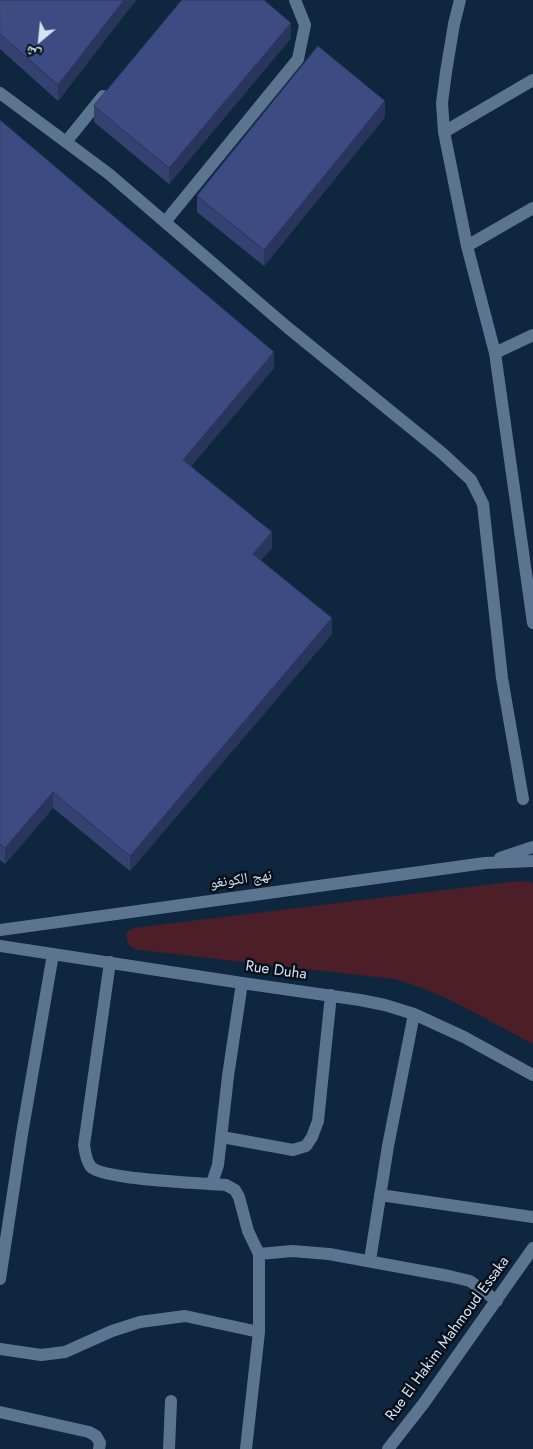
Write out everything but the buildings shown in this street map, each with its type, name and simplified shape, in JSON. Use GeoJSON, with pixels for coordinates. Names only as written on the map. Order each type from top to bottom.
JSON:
{"type":"FeatureCollection","features":[{"type":"Feature","properties":{"kind":"street"},"geometry":{"type":"LineString","coordinates":[[165,222],[298,59],[305,25],[296,0]]}},
{"type":"Feature","properties":{"kind":"street"},"geometry":{"type":"LineString","coordinates":[[460,0],[454,24],[442,103],[444,132],[467,246],[495,353],[533,623]]}},
{"type":"Feature","properties":{"kind":"street"},"geometry":{"type":"LineString","coordinates":[[444,132],[533,80]]}},
{"type":"Feature","properties":{"kind":"street"},"geometry":{"type":"LineString","coordinates":[[66,142],[109,90]]}},
{"type":"Feature","properties":{"kind":"street"},"geometry":{"type":"LineString","coordinates":[[0,93],[109,174],[287,327],[442,453],[471,480],[483,504],[502,678],[522,799]]}},
{"type":"Feature","properties":{"kind":"street"},"geometry":{"type":"LineString","coordinates":[[467,246],[533,208]]}},
{"type":"Feature","properties":{"kind":"street"},"geometry":{"type":"LineString","coordinates":[[495,353],[533,335]]}},
{"type":"Feature","properties":{"kind":"street","name":"نهج الكونغو"},"geometry":{"type":"LineString","coordinates":[[486,863],[533,847]]}},
{"type":"Feature","properties":{"kind":"street","name":"نهج الكونغو"},"geometry":{"type":"LineString","coordinates":[[0,930],[486,863],[533,861]]}},
{"type":"Feature","properties":{"kind":"street","name":"Rue Duha"},"geometry":{"type":"LineString","coordinates":[[0,946],[331,995],[385,1005],[414,1014],[464,1037],[533,1075]]}},
{"type":"Feature","properties":{"kind":"street"},"geometry":{"type":"LineString","coordinates":[[0,1279],[53,954]]}},
{"type":"Feature","properties":{"kind":"street"},"geometry":{"type":"LineString","coordinates":[[110,962],[84,1145],[86,1157],[91,1167],[100,1172],[154,1180],[226,1185],[235,1190],[239,1197],[248,1231],[259,1254],[259,1332],[246,1449]]}},
{"type":"Feature","properties":{"kind":"street"},"geometry":{"type":"LineString","coordinates":[[212,1184],[218,1165],[228,1076],[242,983]]}},
{"type":"Feature","properties":{"kind":"street"},"geometry":{"type":"LineString","coordinates":[[222,1137],[293,1150],[306,1146],[312,1137],[318,1121],[331,995]]}},
{"type":"Feature","properties":{"kind":"street"},"geometry":{"type":"LineString","coordinates":[[370,1260],[388,1146],[414,1014]]}},
{"type":"Feature","properties":{"kind":"street"},"geometry":{"type":"LineString","coordinates":[[380,1195],[533,1217]]}},
{"type":"Feature","properties":{"kind":"street","name":"Rue El Hakim Mahmoud Essaka"},"geometry":{"type":"LineString","coordinates":[[388,1449],[424,1403],[533,1248]]}},
{"type":"Feature","properties":{"kind":"street"},"geometry":{"type":"LineString","coordinates":[[259,1254],[292,1251],[370,1260],[470,1281],[497,1301]]}},
{"type":"Feature","properties":{"kind":"street"},"geometry":{"type":"LineString","coordinates":[[0,1349],[41,1355],[65,1352],[112,1331],[140,1322],[185,1316],[203,1318],[259,1332]]}},
{"type":"Feature","properties":{"kind":"street"},"geometry":{"type":"LineString","coordinates":[[169,1449],[171,1401]]}},
{"type":"Feature","properties":{"kind":"street"},"geometry":{"type":"LineString","coordinates":[[0,1412],[89,1432],[96,1436],[100,1443],[99,1449]]}},
{"type":"Feature","properties":{"kind":"shaded area"},"geometry":{"type":"Polygon","coordinates":[[[526,881],[533,883],[533,1044],[448,999],[394,979],[139,950],[130,946],[127,942],[127,932],[133,928],[526,881]]]}}]}
